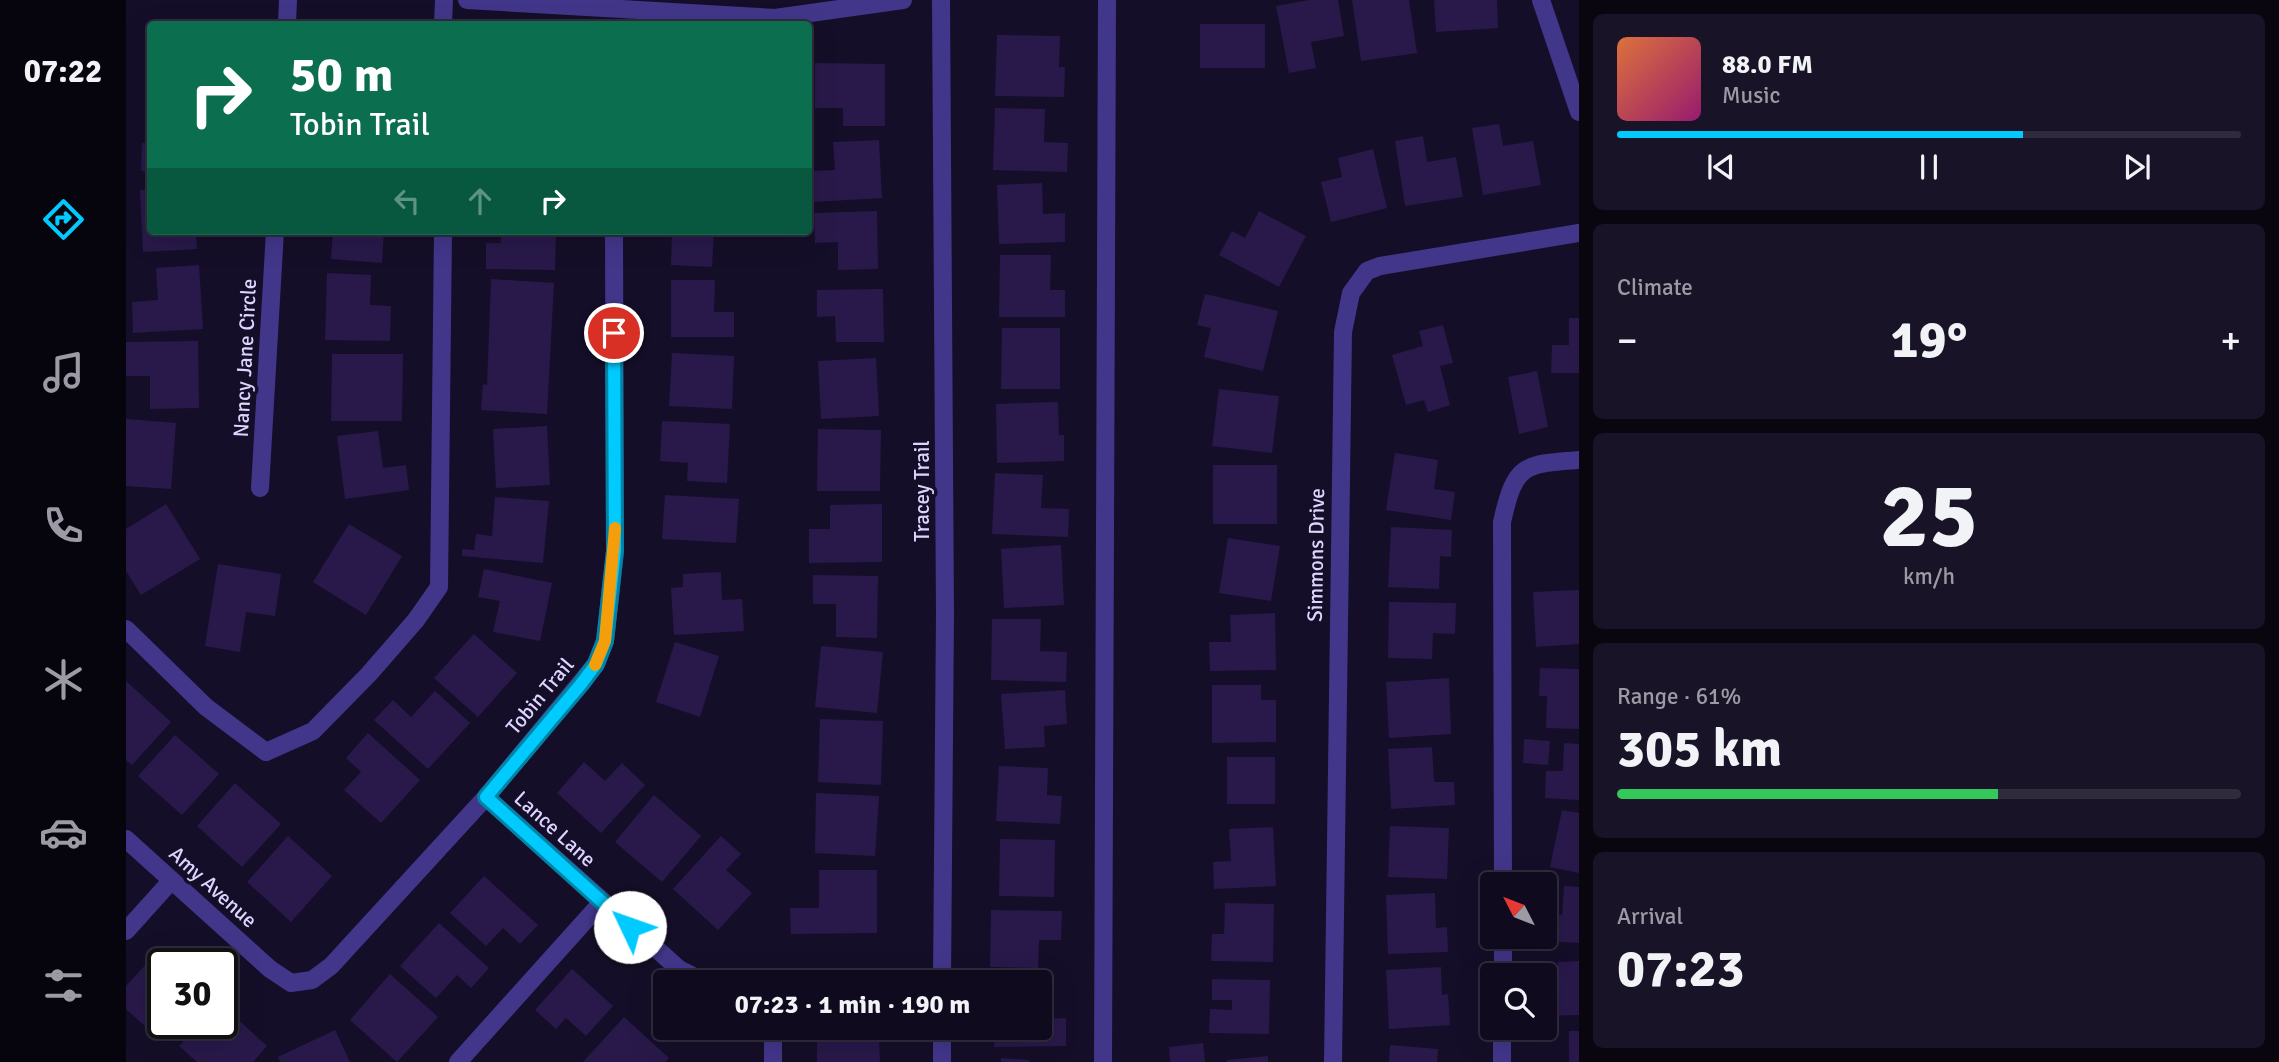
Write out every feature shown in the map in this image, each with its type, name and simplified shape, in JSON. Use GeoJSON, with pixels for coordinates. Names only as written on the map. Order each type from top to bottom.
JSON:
{"type":"FeatureCollection","features":[{"type":"Feature","properties":{"kind":"street"},"geometry":{"type":"LineString","coordinates":[[287,21],[288,0]]}},
{"type":"Feature","properties":{"kind":"street"},"geometry":{"type":"LineString","coordinates":[[443,0],[443,21]]}},
{"type":"Feature","properties":{"kind":"street"},"geometry":{"type":"LineString","coordinates":[[467,0],[611,16],[775,18],[903,0]]}},
{"type":"Feature","properties":{"kind":"street","name":"Tracey Trail"},"geometry":{"type":"LineString","coordinates":[[941,0],[945,613],[942,970]]}},
{"type":"Feature","properties":{"kind":"street"},"geometry":{"type":"LineString","coordinates":[[1103,1062],[1107,0]]}},
{"type":"Feature","properties":{"kind":"street"},"geometry":{"type":"LineString","coordinates":[[1541,0],[1579,112]]}},
{"type":"Feature","properties":{"kind":"street","name":"Simmons Drive"},"geometry":{"type":"LineString","coordinates":[[1333,1062],[1340,442],[1346,310],[1359,280],[1367,271],[1380,266],[1579,233]]}},
{"type":"Feature","properties":{"kind":"street","name":"Nancy Jane Circle"},"geometry":{"type":"LineString","coordinates":[[260,488],[275,235]]}},
{"type":"Feature","properties":{"kind":"street"},"geometry":{"type":"LineString","coordinates":[[126,629],[206,707],[266,752],[313,731],[416,620],[439,587],[443,235]]}},
{"type":"Feature","properties":{"kind":"street","name":"Tobin Trail"},"geometry":{"type":"LineString","coordinates":[[270,969],[291,983],[312,980],[331,966],[486,797],[596,664],[605,641],[615,551],[614,235]]}},
{"type":"Feature","properties":{"kind":"street"},"geometry":{"type":"LineString","coordinates":[[1503,872],[1502,522],[1508,497],[1519,473],[1535,463],[1579,460]]}},
{"type":"Feature","properties":{"kind":"street","name":"Lance Lane"},"geometry":{"type":"LineString","coordinates":[[486,797],[681,970]]}},
{"type":"Feature","properties":{"kind":"street","name":"Amy Avenue"},"geometry":{"type":"LineString","coordinates":[[126,839],[270,969]]}},
{"type":"Feature","properties":{"kind":"street"},"geometry":{"type":"LineString","coordinates":[[126,931],[171,881]]}},
{"type":"Feature","properties":{"kind":"street"},"geometry":{"type":"LineString","coordinates":[[458,1062],[602,902]]}},
{"type":"Feature","properties":{"kind":"street"},"geometry":{"type":"LineString","coordinates":[[773,1040],[773,1062]]}},
{"type":"Feature","properties":{"kind":"street"},"geometry":{"type":"LineString","coordinates":[[942,1040],[942,1062]]}},
{"type":"Feature","properties":{"kind":"street"},"geometry":{"type":"LineString","coordinates":[[1502,1040],[1502,1062]]}},
{"type":"Feature","properties":{"kind":"building"},"geometry":{"type":"Polygon","coordinates":[[[1309,0],[1338,0],[1344,36],[1311,42],[1316,68],[1289,73],[1276,6],[1309,0]]]}},
{"type":"Feature","properties":{"kind":"building"},"geometry":{"type":"Polygon","coordinates":[[[1352,0],[1409,0],[1417,53],[1361,61],[1352,0]]]}},
{"type":"Feature","properties":{"kind":"building"},"geometry":{"type":"Polygon","coordinates":[[[1434,0],[1497,0],[1498,28],[1436,32],[1434,0]]]}},
{"type":"Feature","properties":{"kind":"building"},"geometry":{"type":"Polygon","coordinates":[[[1200,24],[1265,24],[1265,68],[1200,68],[1200,24]]]}},
{"type":"Feature","properties":{"kind":"building"},"geometry":{"type":"Polygon","coordinates":[[[997,35],[1060,36],[1059,67],[1065,67],[1064,97],[995,96],[997,35]]]}},
{"type":"Feature","properties":{"kind":"building"},"geometry":{"type":"Polygon","coordinates":[[[815,63],[885,64],[885,126],[843,126],[843,108],[815,108],[815,63]]]}},
{"type":"Feature","properties":{"kind":"building"},"geometry":{"type":"Polygon","coordinates":[[[995,108],[1045,109],[1044,142],[1068,143],[1067,172],[993,170],[995,108]]]}},
{"type":"Feature","properties":{"kind":"building"},"geometry":{"type":"Polygon","coordinates":[[[1499,124],[1503,146],[1533,141],[1541,185],[1483,195],[1472,128],[1499,124]]]}},
{"type":"Feature","properties":{"kind":"building"},"geometry":{"type":"Polygon","coordinates":[[[1423,136],[1427,162],[1456,157],[1463,197],[1405,206],[1395,141],[1423,136]]]}},
{"type":"Feature","properties":{"kind":"building"},"geometry":{"type":"Polygon","coordinates":[[[879,140],[882,198],[813,202],[812,171],[835,170],[833,142],[879,140]]]}},
{"type":"Feature","properties":{"kind":"building"},"geometry":{"type":"Polygon","coordinates":[[[142,143],[147,143],[147,172],[141,171],[142,143]]]}},
{"type":"Feature","properties":{"kind":"building"},"geometry":{"type":"Polygon","coordinates":[[[1373,149],[1387,208],[1331,222],[1321,182],[1342,177],[1338,158],[1373,149]]]}},
{"type":"Feature","properties":{"kind":"building"},"geometry":{"type":"Polygon","coordinates":[[[1042,183],[1043,214],[1065,213],[1065,242],[999,244],[997,185],[1042,183]]]}},
{"type":"Feature","properties":{"kind":"building"},"geometry":{"type":"Polygon","coordinates":[[[147,189],[147,235],[196,235],[197,249],[143,252],[140,190],[147,189]]]}},
{"type":"Feature","properties":{"kind":"building"},"geometry":{"type":"Polygon","coordinates":[[[877,211],[878,269],[838,270],[838,242],[815,243],[814,213],[877,211]]]}},
{"type":"Feature","properties":{"kind":"building"},"geometry":{"type":"Polygon","coordinates":[[[1259,211],[1306,236],[1279,287],[1219,255],[1232,231],[1245,238],[1259,211]]]}},
{"type":"Feature","properties":{"kind":"building"},"geometry":{"type":"Polygon","coordinates":[[[333,235],[384,235],[382,263],[331,259],[333,235]]]}},
{"type":"Feature","properties":{"kind":"building"},"geometry":{"type":"Polygon","coordinates":[[[501,235],[556,235],[555,270],[486,269],[486,243],[501,243],[501,235]]]}},
{"type":"Feature","properties":{"kind":"building"},"geometry":{"type":"Polygon","coordinates":[[[672,235],[714,235],[712,267],[671,265],[672,235]]]}},
{"type":"Feature","properties":{"kind":"building"},"geometry":{"type":"Polygon","coordinates":[[[1000,255],[1051,255],[1050,290],[1065,290],[1065,317],[999,317],[1000,255]]]}},
{"type":"Feature","properties":{"kind":"building"},"geometry":{"type":"Polygon","coordinates":[[[199,265],[203,329],[133,333],[132,302],[158,300],[156,268],[199,265]]]}},
{"type":"Feature","properties":{"kind":"building"},"geometry":{"type":"Polygon","coordinates":[[[327,273],[371,275],[370,305],[391,306],[390,341],[325,340],[327,273]]]}},
{"type":"Feature","properties":{"kind":"building"},"geometry":{"type":"Polygon","coordinates":[[[491,279],[554,283],[547,414],[481,410],[483,384],[487,385],[491,279]]]}},
{"type":"Feature","properties":{"kind":"building"},"geometry":{"type":"Polygon","coordinates":[[[671,280],[715,280],[714,312],[734,312],[734,337],[671,337],[671,280]]]}},
{"type":"Feature","properties":{"kind":"building"},"geometry":{"type":"Polygon","coordinates":[[[883,289],[884,342],[836,342],[835,316],[817,317],[817,290],[883,289]]]}},
{"type":"Feature","properties":{"kind":"building"},"geometry":{"type":"Polygon","coordinates":[[[1205,294],[1278,311],[1263,371],[1204,357],[1211,328],[1197,325],[1205,294]]]}},
{"type":"Feature","properties":{"kind":"building"},"geometry":{"type":"Polygon","coordinates":[[[1569,318],[1579,318],[1579,373],[1551,373],[1552,345],[1569,345],[1569,318]]]}},
{"type":"Feature","properties":{"kind":"building"},"geometry":{"type":"Polygon","coordinates":[[[1443,325],[1453,363],[1440,366],[1450,405],[1428,412],[1424,400],[1406,405],[1392,355],[1423,346],[1419,331],[1443,325]]]}},
{"type":"Feature","properties":{"kind":"building"},"geometry":{"type":"Polygon","coordinates":[[[1002,328],[1060,328],[1060,389],[1001,389],[1002,328]]]}},
{"type":"Feature","properties":{"kind":"building"},"geometry":{"type":"Polygon","coordinates":[[[198,341],[199,408],[150,409],[150,376],[126,376],[126,342],[198,341]]]}},
{"type":"Feature","properties":{"kind":"building"},"geometry":{"type":"Polygon","coordinates":[[[672,353],[734,356],[732,409],[669,406],[672,353]]]}},
{"type":"Feature","properties":{"kind":"building"},"geometry":{"type":"Polygon","coordinates":[[[332,354],[403,354],[402,421],[331,421],[332,354]]]}},
{"type":"Feature","properties":{"kind":"building"},"geometry":{"type":"Polygon","coordinates":[[[876,358],[879,416],[821,419],[818,361],[876,358]]]}},
{"type":"Feature","properties":{"kind":"building"},"geometry":{"type":"Polygon","coordinates":[[[1537,371],[1548,427],[1519,434],[1508,377],[1537,371]]]}},
{"type":"Feature","properties":{"kind":"building"},"geometry":{"type":"Polygon","coordinates":[[[1219,389],[1279,396],[1272,453],[1212,446],[1219,389]]]}},
{"type":"Feature","properties":{"kind":"building"},"geometry":{"type":"Polygon","coordinates":[[[1058,402],[1059,435],[1064,435],[1064,461],[997,463],[996,404],[1058,402]]]}},
{"type":"Feature","properties":{"kind":"building"},"geometry":{"type":"Polygon","coordinates":[[[126,419],[176,423],[171,489],[126,486],[126,419]]]}},
{"type":"Feature","properties":{"kind":"building"},"geometry":{"type":"Polygon","coordinates":[[[662,421],[730,424],[727,483],[687,481],[688,463],[660,461],[662,421]]]}},
{"type":"Feature","properties":{"kind":"building"},"geometry":{"type":"Polygon","coordinates":[[[547,426],[550,485],[496,488],[493,429],[547,426]]]}},
{"type":"Feature","properties":{"kind":"building"},"geometry":{"type":"Polygon","coordinates":[[[818,429],[881,430],[880,491],[817,491],[818,429]]]}},
{"type":"Feature","properties":{"kind":"building"},"geometry":{"type":"Polygon","coordinates":[[[378,431],[383,468],[406,465],[409,490],[345,499],[337,436],[378,431]]]}},
{"type":"Feature","properties":{"kind":"building"},"geometry":{"type":"Polygon","coordinates":[[[1395,453],[1438,460],[1434,489],[1455,492],[1451,520],[1386,510],[1395,453]]]}},
{"type":"Feature","properties":{"kind":"building"},"geometry":{"type":"Polygon","coordinates":[[[1213,465],[1277,465],[1277,524],[1213,524],[1213,465]]]}},
{"type":"Feature","properties":{"kind":"building"},"geometry":{"type":"Polygon","coordinates":[[[995,473],[1043,475],[1041,508],[1069,509],[1068,537],[992,534],[995,473]]]}},
{"type":"Feature","properties":{"kind":"building"},"geometry":{"type":"Polygon","coordinates":[[[665,495],[739,499],[736,543],[662,539],[665,495]]]}},
{"type":"Feature","properties":{"kind":"building"},"geometry":{"type":"Polygon","coordinates":[[[495,497],[549,501],[543,563],[462,556],[462,549],[474,550],[476,534],[492,536],[495,497]]]}},
{"type":"Feature","properties":{"kind":"building"},"geometry":{"type":"Polygon","coordinates":[[[166,504],[200,559],[141,595],[126,571],[126,529],[166,504]]]}},
{"type":"Feature","properties":{"kind":"building"},"geometry":{"type":"Polygon","coordinates":[[[882,504],[882,562],[809,563],[809,529],[830,529],[830,505],[882,504]]]}},
{"type":"Feature","properties":{"kind":"building"},"geometry":{"type":"Polygon","coordinates":[[[349,524],[402,556],[366,615],[313,582],[349,524]]]}},
{"type":"Feature","properties":{"kind":"building"},"geometry":{"type":"Polygon","coordinates":[[[1391,527],[1452,530],[1451,557],[1440,556],[1439,589],[1388,587],[1391,527]]]}},
{"type":"Feature","properties":{"kind":"building"},"geometry":{"type":"Polygon","coordinates":[[[1228,538],[1280,546],[1271,601],[1219,593],[1228,538]]]}},
{"type":"Feature","properties":{"kind":"building"},"geometry":{"type":"Polygon","coordinates":[[[1061,545],[1064,605],[1004,608],[1001,549],[1061,545]]]}},
{"type":"Feature","properties":{"kind":"building"},"geometry":{"type":"Polygon","coordinates":[[[218,564],[281,574],[275,616],[246,612],[240,652],[205,646],[218,564]]]}},
{"type":"Feature","properties":{"kind":"building"},"geometry":{"type":"Polygon","coordinates":[[[484,569],[552,583],[540,641],[493,632],[500,601],[478,597],[484,569]]]}},
{"type":"Feature","properties":{"kind":"building"},"geometry":{"type":"Polygon","coordinates":[[[721,572],[722,600],[742,599],[744,631],[674,635],[671,588],[683,587],[683,574],[721,572]]]}},
{"type":"Feature","properties":{"kind":"building"},"geometry":{"type":"Polygon","coordinates":[[[813,575],[878,576],[877,638],[836,637],[836,604],[813,604],[813,575]]]}},
{"type":"Feature","properties":{"kind":"building"},"geometry":{"type":"Polygon","coordinates":[[[1579,590],[1579,644],[1536,647],[1533,592],[1579,590]]]}},
{"type":"Feature","properties":{"kind":"building"},"geometry":{"type":"Polygon","coordinates":[[[1389,602],[1456,603],[1455,634],[1433,633],[1432,659],[1388,658],[1389,602]]]}},
{"type":"Feature","properties":{"kind":"building"},"geometry":{"type":"Polygon","coordinates":[[[1275,613],[1276,670],[1210,671],[1209,642],[1231,642],[1230,615],[1275,613]]]}},
{"type":"Feature","properties":{"kind":"building"},"geometry":{"type":"Polygon","coordinates":[[[992,619],[1041,619],[1040,651],[1067,652],[1066,682],[991,680],[992,619]]]}},
{"type":"Feature","properties":{"kind":"building"},"geometry":{"type":"Polygon","coordinates":[[[474,634],[517,673],[478,717],[434,678],[474,634]]]}},
{"type":"Feature","properties":{"kind":"building"},"geometry":{"type":"Polygon","coordinates":[[[675,642],[719,656],[700,717],[656,702],[675,642]]]}},
{"type":"Feature","properties":{"kind":"building"},"geometry":{"type":"Polygon","coordinates":[[[821,646],[883,652],[877,713],[815,707],[821,646]]]}},
{"type":"Feature","properties":{"kind":"building"},"geometry":{"type":"Polygon","coordinates":[[[1540,668],[1579,669],[1579,729],[1546,728],[1547,696],[1539,696],[1540,668]]]}},
{"type":"Feature","properties":{"kind":"building"},"geometry":{"type":"Polygon","coordinates":[[[1449,678],[1451,734],[1389,738],[1386,682],[1449,678]]]}},
{"type":"Feature","properties":{"kind":"building"},"geometry":{"type":"Polygon","coordinates":[[[126,681],[171,722],[132,765],[126,760],[126,681]]]}},
{"type":"Feature","properties":{"kind":"building"},"geometry":{"type":"Polygon","coordinates":[[[1212,685],[1261,685],[1261,700],[1276,700],[1276,742],[1212,743],[1212,685]]]}},
{"type":"Feature","properties":{"kind":"building"},"geometry":{"type":"Polygon","coordinates":[[[1065,690],[1067,724],[1044,726],[1045,747],[1005,749],[1001,694],[1065,690]]]}},
{"type":"Feature","properties":{"kind":"building"},"geometry":{"type":"Polygon","coordinates":[[[435,691],[470,723],[428,769],[374,720],[393,700],[411,717],[435,691]]]}},
{"type":"Feature","properties":{"kind":"building"},"geometry":{"type":"Polygon","coordinates":[[[820,719],[883,721],[881,785],[818,782],[820,719]]]}},
{"type":"Feature","properties":{"kind":"building"},"geometry":{"type":"Polygon","coordinates":[[[368,733],[420,780],[381,823],[344,790],[361,772],[346,758],[368,733]]]}},
{"type":"Feature","properties":{"kind":"building"},"geometry":{"type":"Polygon","coordinates":[[[175,735],[219,774],[182,815],[138,776],[175,735]]]}},
{"type":"Feature","properties":{"kind":"building"},"geometry":{"type":"Polygon","coordinates":[[[1524,739],[1550,741],[1548,765],[1523,763],[1524,739]]]}},
{"type":"Feature","properties":{"kind":"building"},"geometry":{"type":"Polygon","coordinates":[[[1564,743],[1579,744],[1579,800],[1545,798],[1546,771],[1563,771],[1564,743]]]}},
{"type":"Feature","properties":{"kind":"building"},"geometry":{"type":"Polygon","coordinates":[[[1432,747],[1434,782],[1454,782],[1455,805],[1391,809],[1388,749],[1432,747]]]}},
{"type":"Feature","properties":{"kind":"building"},"geometry":{"type":"Polygon","coordinates":[[[1227,757],[1275,757],[1275,804],[1227,804],[1227,757]]]}},
{"type":"Feature","properties":{"kind":"building"},"geometry":{"type":"Polygon","coordinates":[[[584,762],[605,781],[622,763],[645,785],[601,833],[557,793],[584,762]]]}},
{"type":"Feature","properties":{"kind":"building"},"geometry":{"type":"Polygon","coordinates":[[[999,766],[1048,768],[1047,795],[1062,796],[1060,824],[996,821],[999,766]]]}},
{"type":"Feature","properties":{"kind":"building"},"geometry":{"type":"Polygon","coordinates":[[[235,783],[281,824],[242,867],[197,826],[235,783]]]}},
{"type":"Feature","properties":{"kind":"building"},"geometry":{"type":"Polygon","coordinates":[[[816,793],[879,796],[875,856],[815,853],[816,793]]]}},
{"type":"Feature","properties":{"kind":"building"},"geometry":{"type":"Polygon","coordinates":[[[654,795],[701,836],[662,882],[615,842],[654,795]]]}},
{"type":"Feature","properties":{"kind":"building"},"geometry":{"type":"Polygon","coordinates":[[[1562,810],[1579,813],[1579,873],[1550,867],[1562,810]]]}},
{"type":"Feature","properties":{"kind":"building"},"geometry":{"type":"Polygon","coordinates":[[[1390,826],[1449,828],[1447,879],[1388,877],[1390,826]]]}},
{"type":"Feature","properties":{"kind":"building"},"geometry":{"type":"Polygon","coordinates":[[[1273,827],[1276,886],[1214,889],[1213,862],[1231,861],[1229,829],[1273,827]]]}},
{"type":"Feature","properties":{"kind":"building"},"geometry":{"type":"Polygon","coordinates":[[[288,836],[332,876],[291,922],[247,882],[288,836]]]}},
{"type":"Feature","properties":{"kind":"building"},"geometry":{"type":"Polygon","coordinates":[[[721,836],[741,854],[726,870],[752,893],[718,930],[673,889],[721,836]]]}},
{"type":"Feature","properties":{"kind":"building"},"geometry":{"type":"Polygon","coordinates":[[[1000,839],[1055,840],[1054,897],[999,896],[1000,839]]]}},
{"type":"Feature","properties":{"kind":"building"},"geometry":{"type":"Polygon","coordinates":[[[819,870],[877,870],[877,933],[791,934],[790,908],[819,908],[819,870]]]}},
{"type":"Feature","properties":{"kind":"building"},"geometry":{"type":"Polygon","coordinates":[[[484,876],[538,925],[520,944],[503,928],[486,946],[450,913],[484,876]]]}},
{"type":"Feature","properties":{"kind":"building"},"geometry":{"type":"Polygon","coordinates":[[[1564,886],[1579,887],[1579,943],[1558,942],[1558,915],[1562,915],[1564,886]]]}},
{"type":"Feature","properties":{"kind":"building"},"geometry":{"type":"Polygon","coordinates":[[[1435,893],[1436,928],[1447,927],[1448,952],[1388,954],[1386,895],[1435,893]]]}},
{"type":"Feature","properties":{"kind":"building"},"geometry":{"type":"Polygon","coordinates":[[[1225,903],[1274,904],[1273,962],[1211,961],[1212,934],[1224,934],[1225,903]]]}},
{"type":"Feature","properties":{"kind":"building"},"geometry":{"type":"Polygon","coordinates":[[[991,910],[1062,911],[1061,940],[1039,940],[1038,968],[990,967],[991,910]]]}},
{"type":"Feature","properties":{"kind":"building"},"geometry":{"type":"Polygon","coordinates":[[[439,923],[489,968],[471,988],[457,975],[436,998],[400,966],[439,923]]]}},
{"type":"Feature","properties":{"kind":"building"},"geometry":{"type":"Polygon","coordinates":[[[1579,961],[1579,1015],[1557,1016],[1558,962],[1579,961]]]}},
{"type":"Feature","properties":{"kind":"building"},"geometry":{"type":"Polygon","coordinates":[[[147,963],[147,1028],[126,1009],[126,986],[147,963]]]}},
{"type":"Feature","properties":{"kind":"building"},"geometry":{"type":"Polygon","coordinates":[[[1441,967],[1442,995],[1448,994],[1450,1025],[1389,1029],[1386,970],[1441,967]]]}},
{"type":"Feature","properties":{"kind":"building"},"geometry":{"type":"Polygon","coordinates":[[[572,969],[613,1006],[586,1036],[566,1018],[556,1029],[535,1010],[572,969]]]}},
{"type":"Feature","properties":{"kind":"building"},"geometry":{"type":"Polygon","coordinates":[[[390,974],[438,1017],[397,1062],[350,1020],[390,974]]]}},
{"type":"Feature","properties":{"kind":"building"},"geometry":{"type":"Polygon","coordinates":[[[1212,979],[1270,980],[1269,1034],[1209,1033],[1210,1009],[1232,1010],[1232,1000],[1212,1000],[1212,979]]]}},
{"type":"Feature","properties":{"kind":"building"},"geometry":{"type":"Polygon","coordinates":[[[624,1017],[669,1058],[665,1062],[583,1062],[624,1017]]]}},
{"type":"Feature","properties":{"kind":"building"},"geometry":{"type":"Polygon","coordinates":[[[1066,1018],[1066,1046],[994,1047],[994,1040],[1052,1040],[1052,1019],[1066,1018]]]}},
{"type":"Feature","properties":{"kind":"building"},"geometry":{"type":"Polygon","coordinates":[[[238,1020],[267,1046],[253,1062],[197,1062],[179,1046],[186,1039],[238,1039],[238,1020]]]}},
{"type":"Feature","properties":{"kind":"building"},"geometry":{"type":"Polygon","coordinates":[[[335,1030],[350,1062],[280,1062],[278,1057],[335,1030]]]}},
{"type":"Feature","properties":{"kind":"building"},"geometry":{"type":"Polygon","coordinates":[[[1569,1031],[1579,1031],[1579,1062],[1569,1062],[1569,1031]]]}},
{"type":"Feature","properties":{"kind":"building"},"geometry":{"type":"Polygon","coordinates":[[[817,1040],[879,1040],[880,1062],[817,1062],[817,1040]]]}},
{"type":"Feature","properties":{"kind":"building"},"geometry":{"type":"Polygon","coordinates":[[[1203,1043],[1205,1062],[1170,1062],[1169,1047],[1203,1043]]]}},
{"type":"Feature","properties":{"kind":"building"},"geometry":{"type":"Polygon","coordinates":[[[1390,1045],[1438,1049],[1437,1062],[1389,1062],[1390,1045]]]}},
{"type":"Feature","properties":{"kind":"building"},"geometry":{"type":"Polygon","coordinates":[[[1268,1056],[1268,1062],[1227,1062],[1227,1060],[1268,1056]]]}},
{"type":"Feature","properties":{"kind":"building"},"geometry":{"type":"Polygon","coordinates":[[[1001,1058],[1029,1060],[1029,1062],[1001,1062],[1001,1058]]]}},
{"type":"Feature","properties":{"kind":"slow traffic"},"geometry":{"type":"LineString","coordinates":[[595,665],[605,641],[615,528]]}},
{"type":"Feature","properties":{"kind":"route"},"geometry":{"type":"LineString","coordinates":[[614,333],[615,551],[605,641],[596,664],[581,684],[486,797],[630,927]]}}]}
